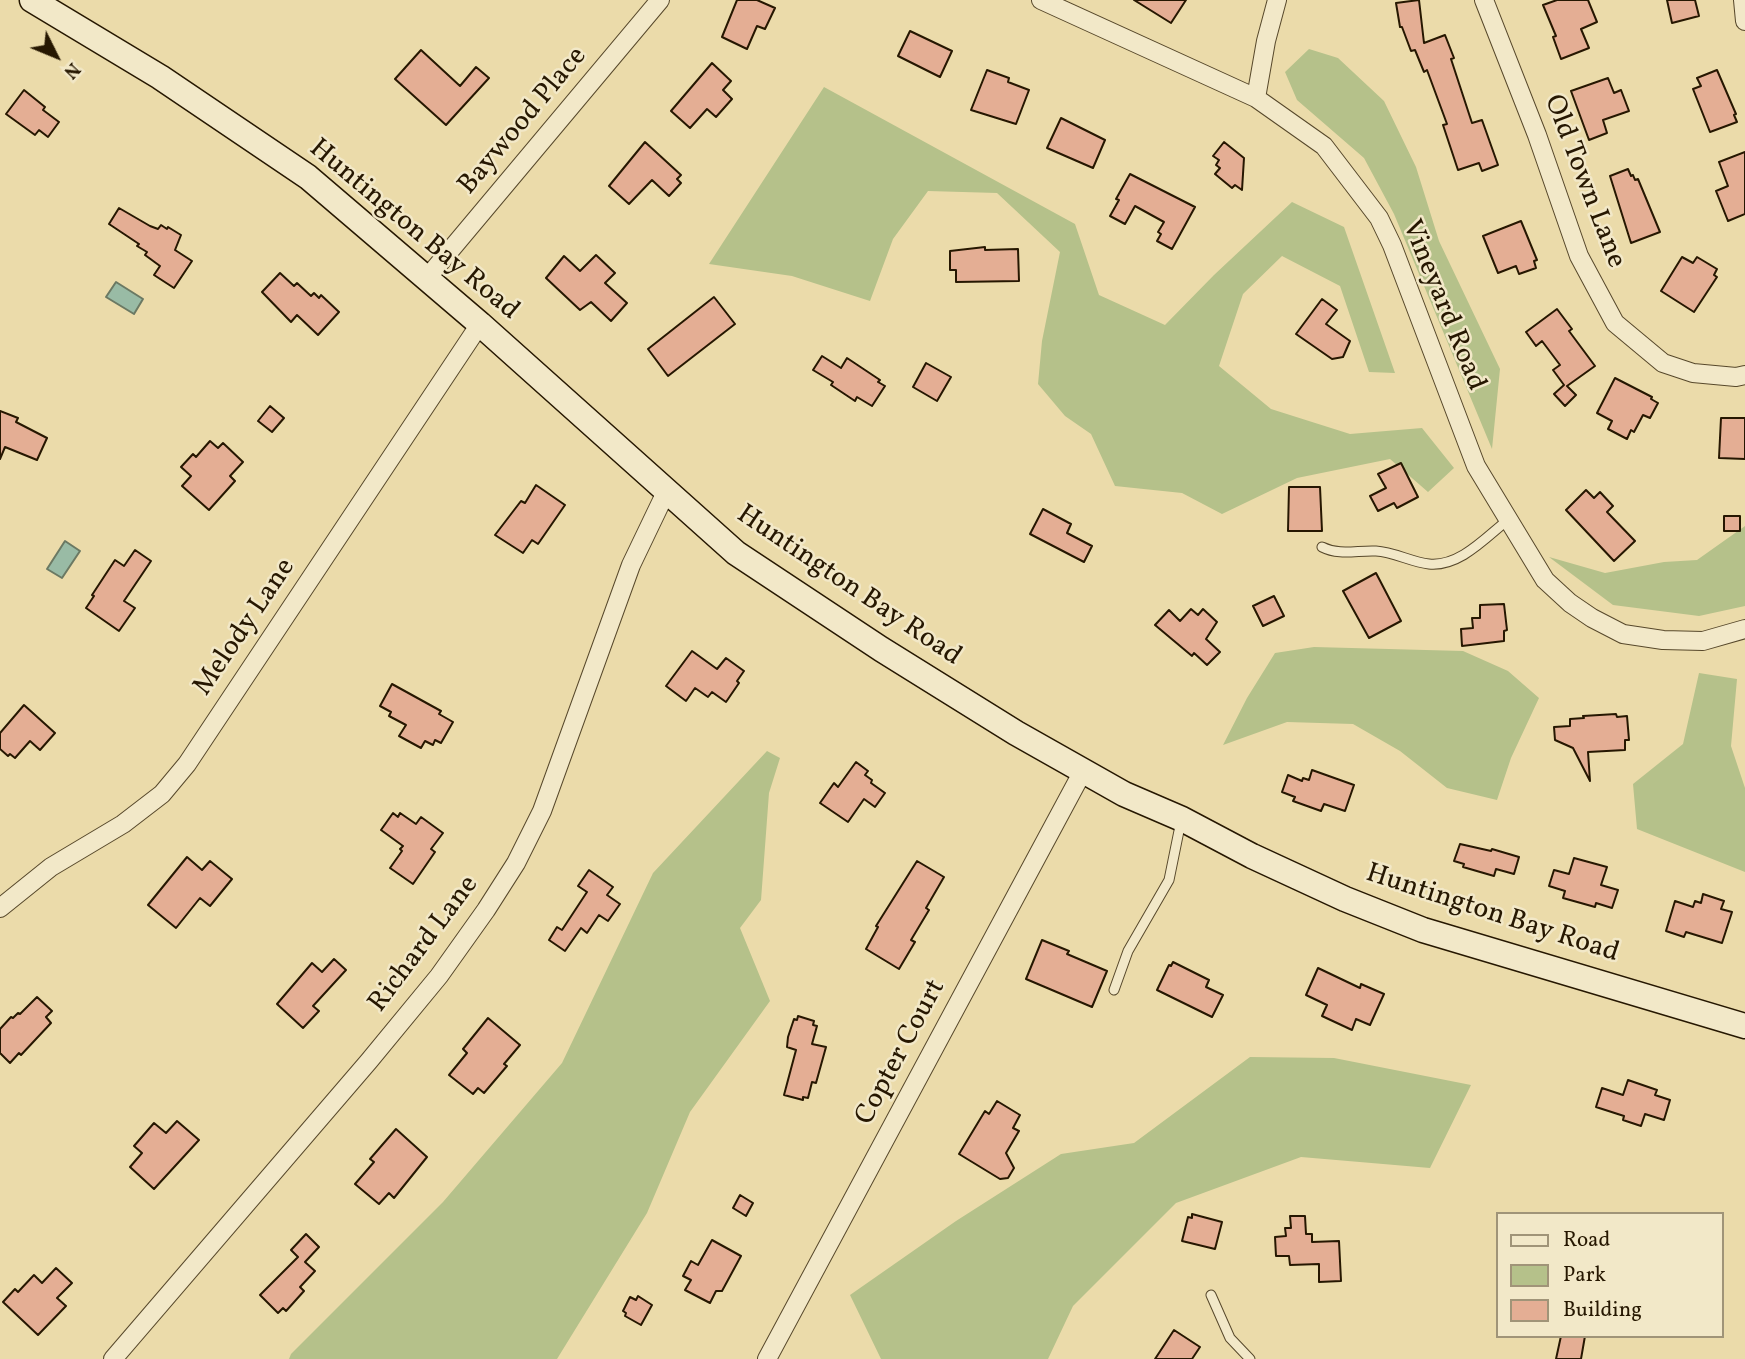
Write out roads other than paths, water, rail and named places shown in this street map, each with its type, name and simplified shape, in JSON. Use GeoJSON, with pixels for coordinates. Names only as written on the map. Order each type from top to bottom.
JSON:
{"type":"FeatureCollection","features":[{"type":"Feature","properties":{"kind":"street","name":"Huntington Bay Road"},"geometry":{"type":"LineString","coordinates":[[32,0],[160,77],[308,177],[480,324],[736,553],[881,649],[1016,733],[1124,794],[1182,819],[1252,856],[1345,899],[1423,930],[1745,1026]]}},
{"type":"Feature","properties":{"kind":"street","name":"Baywood Place"},"geometry":{"type":"LineString","coordinates":[[427,278],[660,0]]}},
{"type":"Feature","properties":{"kind":"street","name":"Vineyard Road"},"geometry":{"type":"LineString","coordinates":[[1041,0],[1256,98],[1324,146],[1379,218],[1476,466],[1545,580],[1581,611],[1623,634],[1663,640],[1703,641],[1745,629]]}},
{"type":"Feature","properties":{"kind":"street"},"geometry":{"type":"LineString","coordinates":[[1256,98],[1277,0]]}},
{"type":"Feature","properties":{"kind":"street","name":"Old Town Lane"},"geometry":{"type":"LineString","coordinates":[[1484,0],[1537,135],[1579,256],[1615,323],[1663,363],[1693,373],[1736,377],[1745,375]]}},
{"type":"Feature","properties":{"kind":"street"},"geometry":{"type":"LineString","coordinates":[[1743,0],[1745,21]]}},
{"type":"Feature","properties":{"kind":"street","name":"Melody Lane"},"geometry":{"type":"LineString","coordinates":[[0,908],[51,867],[123,824],[162,794],[187,764],[480,324]]}},
{"type":"Feature","properties":{"kind":"street","name":"Richard Lane"},"geometry":{"type":"LineString","coordinates":[[113,1359],[369,1061],[439,976],[486,911],[516,863],[542,811],[631,565],[666,492]]}},
{"type":"Feature","properties":{"kind":"street","name":"Copter Court"},"geometry":{"type":"LineString","coordinates":[[767,1359],[1083,771]]}},
{"type":"Feature","properties":{"kind":"lane"},"geometry":{"type":"LineString","coordinates":[[1322,547],[1334,553],[1389,552],[1429,564],[1451,561],[1466,553],[1508,519]]}},
{"type":"Feature","properties":{"kind":"lane"},"geometry":{"type":"LineString","coordinates":[[1114,990],[1128,951],[1169,880],[1182,819]]}},
{"type":"Feature","properties":{"kind":"lane"},"geometry":{"type":"LineString","coordinates":[[1211,1295],[1230,1338],[1250,1359]]}}]}
